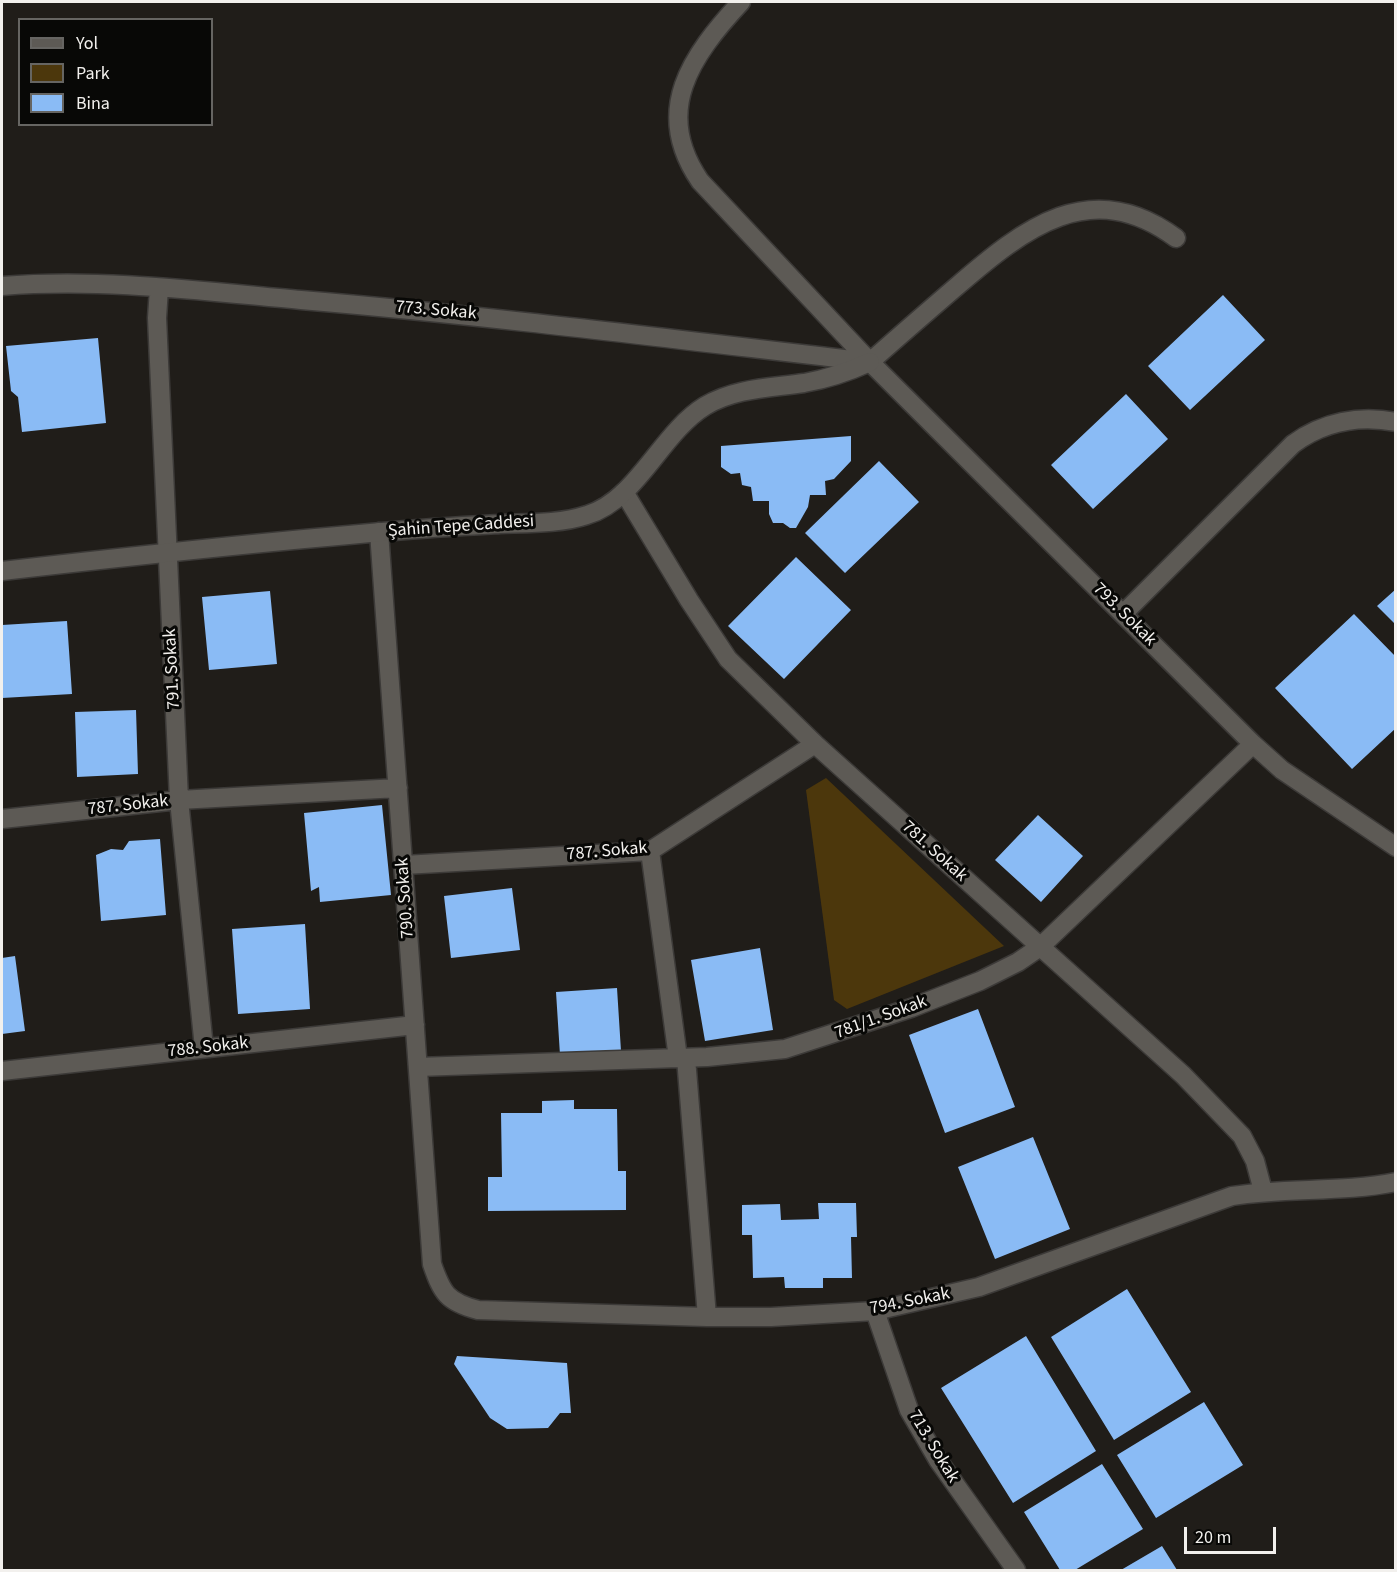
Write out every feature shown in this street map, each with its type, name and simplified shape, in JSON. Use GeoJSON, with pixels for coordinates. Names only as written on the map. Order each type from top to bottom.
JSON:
{"type":"FeatureCollection","features":[{"type":"Feature","properties":{"kind":"street","name":"793. Sokak"},"geometry":{"type":"LineString","coordinates":[[741,2],[726,18],[693,65],[682,87],[678,112],[681,148],[700,181],[870,362],[1253,744],[1282,770],[1395,847]]}},
{"type":"Feature","properties":{"kind":"street","name":"Şahin Tepe Caddesi"},"geometry":{"type":"LineString","coordinates":[[2,571],[168,552],[379,532],[574,518],[604,508],[624,492],[667,440],[705,406],[729,395],[755,389],[830,378],[870,362],[983,263],[1033,228],[1058,216],[1091,209],[1126,212],[1155,222],[1176,238]]}},
{"type":"Feature","properties":{"kind":"street","name":"773. Sokak"},"geometry":{"type":"LineString","coordinates":[[2,286],[62,283],[159,288],[489,316],[870,362]]}},
{"type":"Feature","properties":{"kind":"street","name":"791. Sokak"},"geometry":{"type":"LineString","coordinates":[[159,288],[157,318],[179,800],[204,1048]]}},
{"type":"Feature","properties":{"kind":"street"},"geometry":{"type":"LineString","coordinates":[[1124,614],[1293,444],[1311,431],[1330,424],[1353,420],[1395,422]]}},
{"type":"Feature","properties":{"kind":"street","name":"781. Sokak"},"geometry":{"type":"LineString","coordinates":[[624,492],[689,600],[728,658],[815,744],[1183,1075],[1242,1136],[1255,1161],[1263,1191]]}},
{"type":"Feature","properties":{"kind":"street","name":"790. Sokak"},"geometry":{"type":"LineString","coordinates":[[379,532],[432,1263]]}},
{"type":"Feature","properties":{"kind":"street","name":"787. Sokak"},"geometry":{"type":"LineString","coordinates":[[404,865],[650,851],[815,744]]}},
{"type":"Feature","properties":{"kind":"street","name":"781/1. Sokak"},"geometry":{"type":"LineString","coordinates":[[418,1067],[755,1054],[829,1036],[980,981],[1018,962],[1040,947],[1253,744]]}},
{"type":"Feature","properties":{"kind":"street","name":"787. Sokak"},"geometry":{"type":"LineString","coordinates":[[2,819],[179,800],[398,788]]}},
{"type":"Feature","properties":{"kind":"street"},"geometry":{"type":"LineString","coordinates":[[650,851],[682,1058],[707,1317]]}},
{"type":"Feature","properties":{"kind":"street","name":"788. Sokak"},"geometry":{"type":"LineString","coordinates":[[2,1071],[415,1025]]}},
{"type":"Feature","properties":{"kind":"street","name":"794. Sokak"},"geometry":{"type":"LineString","coordinates":[[432,1263],[440,1286],[449,1298],[459,1305],[478,1310],[707,1317],[771,1317],[875,1311],[979,1287],[1232,1196],[1263,1191],[1355,1188],[1395,1182]]}},
{"type":"Feature","properties":{"kind":"street","name":"713. Sokak"},"geometry":{"type":"LineString","coordinates":[[875,1311],[909,1410],[938,1460],[1016,1570]]}},
{"type":"Feature","properties":{"kind":"green space"},"geometry":{"type":"Polygon","coordinates":[[[826,778],[1004,946],[847,1009],[834,1000],[806,790],[826,778]]]}},
{"type":"Feature","properties":{"kind":"building"},"geometry":{"type":"Polygon","coordinates":[[[1223,295],[1265,340],[1190,410],[1148,366],[1223,295]]]}},
{"type":"Feature","properties":{"kind":"building"},"geometry":{"type":"Polygon","coordinates":[[[98,338],[106,423],[22,432],[18,397],[11,391],[6,346],[98,338]]]}},
{"type":"Feature","properties":{"kind":"building"},"geometry":{"type":"Polygon","coordinates":[[[1126,394],[1168,439],[1093,509],[1051,465],[1126,394]]]}},
{"type":"Feature","properties":{"kind":"building"},"geometry":{"type":"Polygon","coordinates":[[[851,436],[851,461],[834,479],[825,481],[826,495],[810,495],[808,507],[796,528],[790,528],[783,523],[773,523],[769,514],[769,501],[753,501],[751,487],[742,485],[740,473],[731,474],[721,467],[721,446],[851,436]]]}},
{"type":"Feature","properties":{"kind":"building"},"geometry":{"type":"Polygon","coordinates":[[[879,461],[919,502],[845,573],[805,533],[879,461]]]}},
{"type":"Feature","properties":{"kind":"building"},"geometry":{"type":"Polygon","coordinates":[[[796,557],[851,610],[784,679],[728,626],[796,557]]]}},
{"type":"Feature","properties":{"kind":"building"},"geometry":{"type":"Polygon","coordinates":[[[1396,589],[1396,625],[1377,606],[1396,589]]]}},
{"type":"Feature","properties":{"kind":"building"},"geometry":{"type":"Polygon","coordinates":[[[270,591],[277,664],[209,670],[202,597],[270,591]]]}},
{"type":"Feature","properties":{"kind":"building"},"geometry":{"type":"Polygon","coordinates":[[[1354,614],[1396,657],[1396,728],[1352,769],[1275,688],[1354,614]]]}},
{"type":"Feature","properties":{"kind":"building"},"geometry":{"type":"Polygon","coordinates":[[[67,621],[72,694],[2,698],[2,625],[67,621]]]}},
{"type":"Feature","properties":{"kind":"building"},"geometry":{"type":"Polygon","coordinates":[[[136,710],[138,774],[77,777],[75,712],[136,710]]]}},
{"type":"Feature","properties":{"kind":"building"},"geometry":{"type":"Polygon","coordinates":[[[382,805],[391,895],[320,902],[319,887],[311,891],[304,813],[382,805]]]}},
{"type":"Feature","properties":{"kind":"building"},"geometry":{"type":"Polygon","coordinates":[[[1038,815],[1083,856],[1041,902],[995,860],[1038,815]]]}},
{"type":"Feature","properties":{"kind":"building"},"geometry":{"type":"Polygon","coordinates":[[[160,839],[166,915],[101,921],[96,855],[111,849],[123,850],[129,841],[160,839]]]}},
{"type":"Feature","properties":{"kind":"building"},"geometry":{"type":"Polygon","coordinates":[[[512,888],[520,950],[451,958],[444,896],[512,888]]]}},
{"type":"Feature","properties":{"kind":"building"},"geometry":{"type":"Polygon","coordinates":[[[305,924],[310,1009],[238,1014],[232,929],[305,924]]]}},
{"type":"Feature","properties":{"kind":"building"},"geometry":{"type":"Polygon","coordinates":[[[760,948],[773,1030],[705,1041],[691,960],[760,948]]]}},
{"type":"Feature","properties":{"kind":"building"},"geometry":{"type":"Polygon","coordinates":[[[15,956],[25,1031],[2,1034],[2,958],[15,956]]]}},
{"type":"Feature","properties":{"kind":"building"},"geometry":{"type":"Polygon","coordinates":[[[617,988],[621,1051],[560,1055],[556,992],[617,988]]]}},
{"type":"Feature","properties":{"kind":"building"},"geometry":{"type":"Polygon","coordinates":[[[978,1009],[1015,1107],[945,1133],[909,1035],[978,1009]]]}},
{"type":"Feature","properties":{"kind":"building"},"geometry":{"type":"Polygon","coordinates":[[[574,1100],[574,1109],[617,1109],[618,1171],[626,1171],[626,1210],[488,1211],[488,1177],[502,1177],[501,1113],[542,1113],[542,1101],[574,1100]]]}},
{"type":"Feature","properties":{"kind":"building"},"geometry":{"type":"Polygon","coordinates":[[[1033,1137],[1070,1229],[995,1259],[958,1167],[1033,1137]]]}},
{"type":"Feature","properties":{"kind":"building"},"geometry":{"type":"Polygon","coordinates":[[[818,1203],[856,1203],[857,1237],[851,1237],[852,1278],[823,1278],[823,1288],[785,1288],[784,1277],[753,1278],[752,1235],[742,1235],[742,1205],[780,1204],[781,1220],[819,1219],[818,1203]]]}},
{"type":"Feature","properties":{"kind":"building"},"geometry":{"type":"Polygon","coordinates":[[[1127,1289],[1191,1392],[1114,1440],[1051,1337],[1127,1289]]]}},
{"type":"Feature","properties":{"kind":"building"},"geometry":{"type":"Polygon","coordinates":[[[1026,1336],[1096,1451],[1013,1503],[941,1388],[1026,1336]]]}},
{"type":"Feature","properties":{"kind":"building"},"geometry":{"type":"Polygon","coordinates":[[[457,1356],[567,1363],[571,1413],[560,1413],[548,1428],[507,1429],[490,1418],[454,1364],[457,1356]]]}},
{"type":"Feature","properties":{"kind":"building"},"geometry":{"type":"Polygon","coordinates":[[[1204,1402],[1243,1465],[1156,1518],[1117,1455],[1204,1402]]]}},
{"type":"Feature","properties":{"kind":"building"},"geometry":{"type":"Polygon","coordinates":[[[1102,1464],[1143,1529],[1075,1570],[1060,1570],[1024,1512],[1102,1464]]]}},
{"type":"Feature","properties":{"kind":"building"},"geometry":{"type":"Polygon","coordinates":[[[1162,1546],[1177,1570],[1121,1570],[1162,1546]]]}}]}
